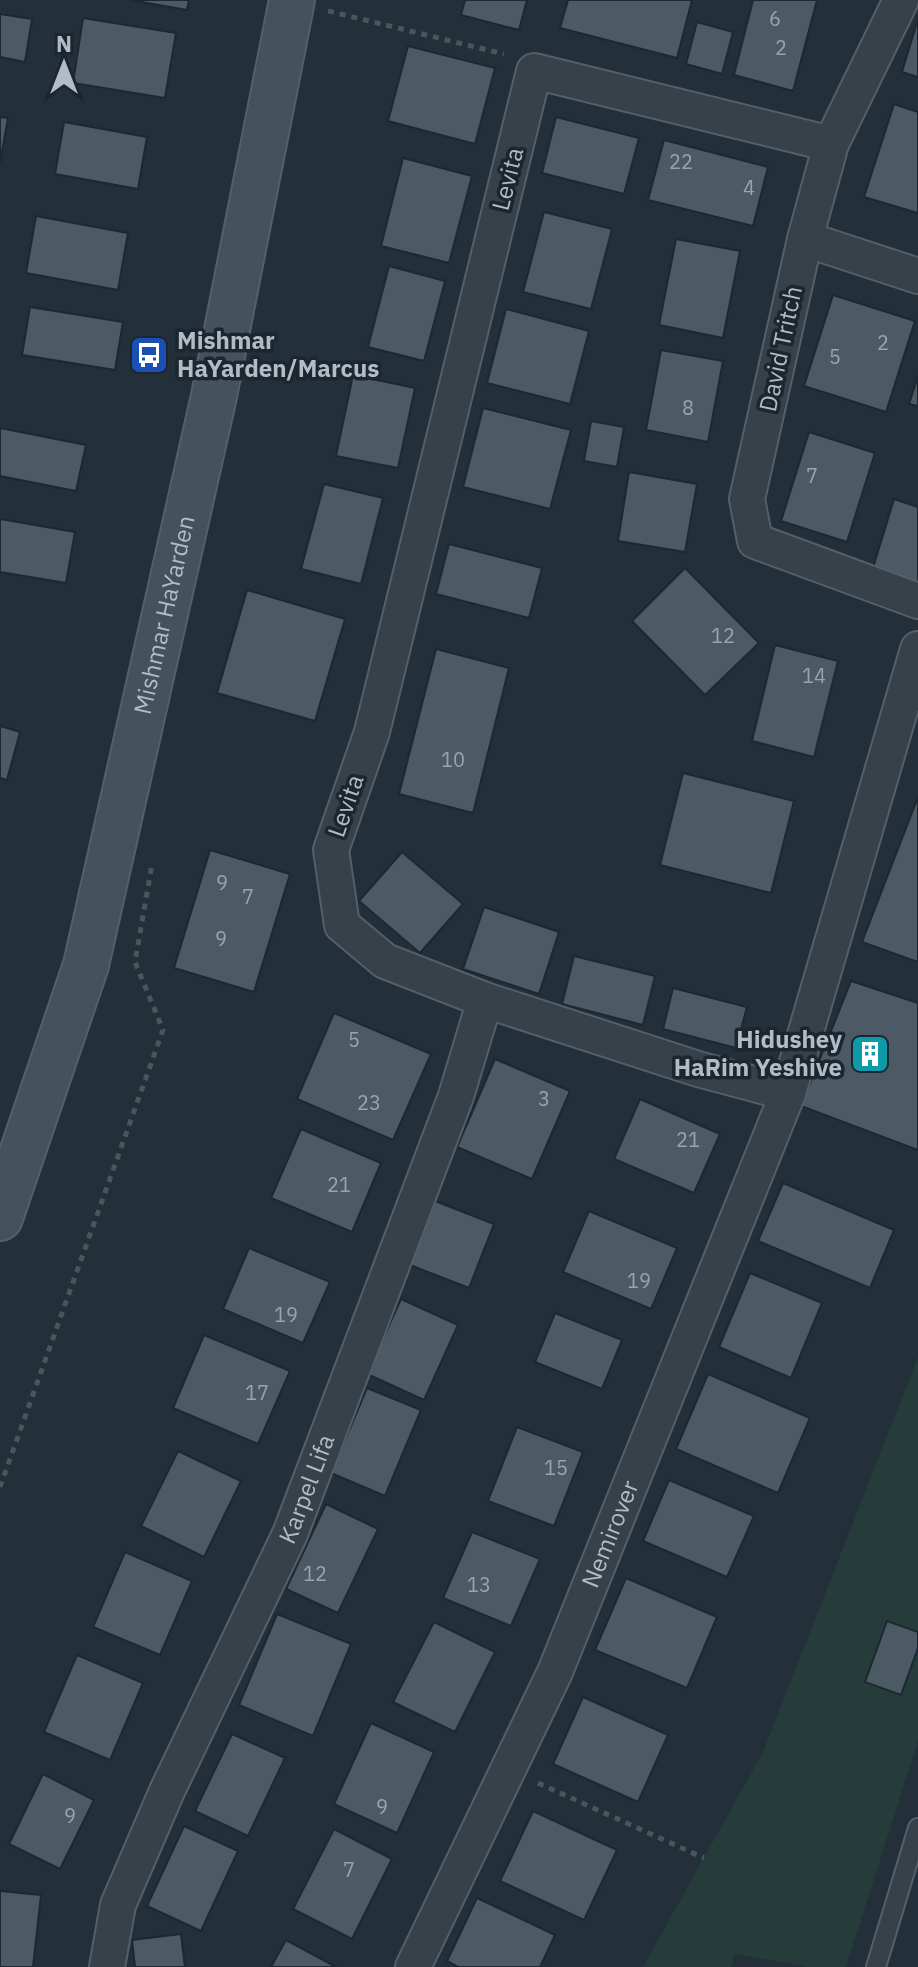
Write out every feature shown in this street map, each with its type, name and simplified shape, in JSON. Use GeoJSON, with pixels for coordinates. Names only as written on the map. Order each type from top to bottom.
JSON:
{"type":"FeatureCollection","features":[{"type":"Feature","properties":{"kind":"street","name":"David Tritch"},"geometry":{"type":"LineString","coordinates":[[901,0],[831,144],[805,239],[747,499],[755,541],[918,601]]}},
{"type":"Feature","properties":{"kind":"street","name":"Mishmar HaYarden"},"geometry":{"type":"LineString","coordinates":[[0,1218],[86,965],[214,396],[292,1]]}},
{"type":"Feature","properties":{"kind":"street"},"geometry":{"type":"LineString","coordinates":[[534,71],[831,144]]}},
{"type":"Feature","properties":{"kind":"street","name":"Levita"},"geometry":{"type":"LineString","coordinates":[[534,71],[372,732],[331,850],[342,925],[385,961],[485,1000],[698,1069],[788,1093]]}},
{"type":"Feature","properties":{"kind":"street"},"geometry":{"type":"LineString","coordinates":[[805,239],[918,276]]}},
{"type":"Feature","properties":{"kind":"street"},"geometry":{"type":"LineString","coordinates":[[788,1093],[918,649]]}},
{"type":"Feature","properties":{"kind":"street","name":"Karpel Lifa"},"geometry":{"type":"LineString","coordinates":[[107,1967],[118,1905],[167,1791],[290,1534],[456,1096],[485,1000]]}},
{"type":"Feature","properties":{"kind":"street","name":"Nemirover"},"geometry":{"type":"LineString","coordinates":[[413,1967],[555,1672],[788,1093]]}},
{"type":"Feature","properties":{"kind":"lane"},"geometry":{"type":"LineString","coordinates":[[876,1967],[918,1828]]}},
{"type":"Feature","properties":{"kind":"path"},"geometry":{"type":"LineString","coordinates":[[292,1],[527,60],[534,71]]}},
{"type":"Feature","properties":{"kind":"path"},"geometry":{"type":"LineString","coordinates":[[0,1487],[163,1030],[135,962],[154,855]]}},
{"type":"Feature","properties":{"kind":"path"},"geometry":{"type":"LineString","coordinates":[[507,1770],[704,1858]]}},
{"type":"Feature","properties":{"kind":"green space"},"geometry":{"type":"Polygon","coordinates":[[[918,1357],[918,1741],[846,1967],[808,1967],[735,1954],[731,1967],[643,1967],[763,1752],[918,1357]]]}},
{"type":"Feature","properties":{"kind":"building"},"geometry":{"type":"Polygon","coordinates":[[[130,0],[189,0],[187,10],[130,0]]]}},
{"type":"Feature","properties":{"kind":"building"},"geometry":{"type":"Polygon","coordinates":[[[465,0],[527,0],[519,30],[461,15],[465,0]]]}},
{"type":"Feature","properties":{"kind":"building"},"geometry":{"type":"Polygon","coordinates":[[[568,0],[692,0],[677,58],[560,28],[568,0]]]}},
{"type":"Feature","properties":{"kind":"building"},"geometry":{"type":"Polygon","coordinates":[[[753,0],[817,0],[793,91],[734,75],[753,0]]]}},
{"type":"Feature","properties":{"kind":"building"},"geometry":{"type":"Polygon","coordinates":[[[0,14],[32,19],[25,62],[0,57],[0,14]]]}},
{"type":"Feature","properties":{"kind":"building"},"geometry":{"type":"Polygon","coordinates":[[[83,18],[176,33],[165,98],[73,83],[83,18]]]}},
{"type":"Feature","properties":{"kind":"building"},"geometry":{"type":"Polygon","coordinates":[[[918,19],[918,77],[902,72],[918,19]]]}},
{"type":"Feature","properties":{"kind":"building"},"geometry":{"type":"Polygon","coordinates":[[[697,22],[733,32],[722,74],[686,64],[697,22]]]}},
{"type":"Feature","properties":{"kind":"building"},"geometry":{"type":"Polygon","coordinates":[[[408,46],[495,68],[475,144],[388,121],[408,46]]]}},
{"type":"Feature","properties":{"kind":"building"},"geometry":{"type":"Polygon","coordinates":[[[894,104],[918,112],[918,213],[864,197],[894,104]]]}},
{"type":"Feature","properties":{"kind":"building"},"geometry":{"type":"Polygon","coordinates":[[[0,117],[8,118],[0,163],[0,117]]]}},
{"type":"Feature","properties":{"kind":"building"},"geometry":{"type":"Polygon","coordinates":[[[556,117],[639,138],[624,194],[542,173],[556,117]]]}},
{"type":"Feature","properties":{"kind":"building"},"geometry":{"type":"Polygon","coordinates":[[[64,122],[147,137],[138,189],[55,174],[64,122]]]}},
{"type":"Feature","properties":{"kind":"building"},"geometry":{"type":"Polygon","coordinates":[[[664,140],[768,167],[753,226],[648,200],[664,140]]]}},
{"type":"Feature","properties":{"kind":"building"},"geometry":{"type":"Polygon","coordinates":[[[403,158],[472,176],[449,263],[381,246],[403,158]]]}},
{"type":"Feature","properties":{"kind":"building"},"geometry":{"type":"Polygon","coordinates":[[[544,212],[612,229],[591,309],[523,292],[544,212]]]}},
{"type":"Feature","properties":{"kind":"building"},"geometry":{"type":"Polygon","coordinates":[[[36,216],[128,233],[118,290],[26,273],[36,216]]]}},
{"type":"Feature","properties":{"kind":"building"},"geometry":{"type":"Polygon","coordinates":[[[676,239],[740,251],[723,338],[659,325],[676,239]]]}},
{"type":"Feature","properties":{"kind":"building"},"geometry":{"type":"Polygon","coordinates":[[[389,266],[445,281],[424,361],[368,347],[389,266]]]}},
{"type":"Feature","properties":{"kind":"building"},"geometry":{"type":"Polygon","coordinates":[[[833,295],[915,321],[886,412],[804,386],[833,295]]]}},
{"type":"Feature","properties":{"kind":"building"},"geometry":{"type":"Polygon","coordinates":[[[30,307],[123,322],[115,370],[22,355],[30,307]]]}},
{"type":"Feature","properties":{"kind":"building"},"geometry":{"type":"Polygon","coordinates":[[[506,309],[589,331],[570,404],[487,383],[506,309]]]}},
{"type":"Feature","properties":{"kind":"building"},"geometry":{"type":"Polygon","coordinates":[[[661,350],[723,361],[708,442],[646,430],[661,350]]]}},
{"type":"Feature","properties":{"kind":"building"},"geometry":{"type":"Polygon","coordinates":[[[353,375],[415,388],[398,468],[336,456],[353,375]]]}},
{"type":"Feature","properties":{"kind":"building"},"geometry":{"type":"Polygon","coordinates":[[[918,376],[918,406],[909,404],[918,376]]]}},
{"type":"Feature","properties":{"kind":"building"},"geometry":{"type":"Polygon","coordinates":[[[483,408],[571,430],[550,509],[463,487],[483,408]]]}},
{"type":"Feature","properties":{"kind":"building"},"geometry":{"type":"Polygon","coordinates":[[[591,421],[624,427],[617,467],[584,461],[591,421]]]}},
{"type":"Feature","properties":{"kind":"building"},"geometry":{"type":"Polygon","coordinates":[[[0,428],[86,445],[76,491],[0,476],[0,428]]]}},
{"type":"Feature","properties":{"kind":"building"},"geometry":{"type":"Polygon","coordinates":[[[809,432],[875,453],[847,542],[781,521],[809,432]]]}},
{"type":"Feature","properties":{"kind":"building"},"geometry":{"type":"Polygon","coordinates":[[[629,472],[697,484],[685,552],[618,541],[629,472]]]}},
{"type":"Feature","properties":{"kind":"building"},"geometry":{"type":"Polygon","coordinates":[[[324,484],[383,498],[361,584],[301,569],[324,484]]]}},
{"type":"Feature","properties":{"kind":"building"},"geometry":{"type":"Polygon","coordinates":[[[894,499],[918,507],[918,585],[872,571],[894,499]]]}},
{"type":"Feature","properties":{"kind":"building"},"geometry":{"type":"Polygon","coordinates":[[[0,519],[75,532],[66,583],[0,572],[0,519]]]}},
{"type":"Feature","properties":{"kind":"building"},"geometry":{"type":"Polygon","coordinates":[[[449,544],[542,568],[529,618],[436,594],[449,544]]]}},
{"type":"Feature","properties":{"kind":"building"},"geometry":{"type":"Polygon","coordinates":[[[685,568],[759,643],[705,695],[632,621],[685,568]]]}},
{"type":"Feature","properties":{"kind":"building"},"geometry":{"type":"Polygon","coordinates":[[[247,590],[345,619],[315,721],[217,693],[247,590]]]}},
{"type":"Feature","properties":{"kind":"building"},"geometry":{"type":"Polygon","coordinates":[[[775,645],[838,661],[814,757],[752,741],[775,645]]]}},
{"type":"Feature","properties":{"kind":"building"},"geometry":{"type":"Polygon","coordinates":[[[436,649],[509,668],[473,813],[399,794],[436,649]]]}},
{"type":"Feature","properties":{"kind":"building"},"geometry":{"type":"Polygon","coordinates":[[[0,726],[20,732],[7,780],[0,778],[0,726]]]}},
{"type":"Feature","properties":{"kind":"building"},"geometry":{"type":"Polygon","coordinates":[[[683,773],[794,801],[771,893],[660,865],[683,773]]]}},
{"type":"Feature","properties":{"kind":"building"},"geometry":{"type":"Polygon","coordinates":[[[918,797],[918,962],[862,942],[918,797]]]}},
{"type":"Feature","properties":{"kind":"building"},"geometry":{"type":"Polygon","coordinates":[[[210,850],[290,874],[254,992],[174,968],[210,850]]]}},
{"type":"Feature","properties":{"kind":"building"},"geometry":{"type":"Polygon","coordinates":[[[402,852],[463,904],[420,953],[359,901],[402,852]]]}},
{"type":"Feature","properties":{"kind":"building"},"geometry":{"type":"Polygon","coordinates":[[[484,907],[559,932],[539,994],[463,969],[484,907]]]}},
{"type":"Feature","properties":{"kind":"building"},"geometry":{"type":"Polygon","coordinates":[[[574,956],[655,976],[643,1025],[562,1004],[574,956]]]}},
{"type":"Feature","properties":{"kind":"building","name":"Hidushey HaRim Yeshive"},"geometry":{"type":"Polygon","coordinates":[[[851,981],[918,1003],[918,1150],[801,1106],[851,981]]]}},
{"type":"Feature","properties":{"kind":"building"},"geometry":{"type":"Polygon","coordinates":[[[673,988],[747,1007],[736,1048],[663,1029],[673,988]]]}},
{"type":"Feature","properties":{"kind":"building"},"geometry":{"type":"Polygon","coordinates":[[[334,1013],[431,1054],[393,1140],[297,1099],[334,1013]]]}},
{"type":"Feature","properties":{"kind":"building"},"geometry":{"type":"Polygon","coordinates":[[[495,1059],[570,1091],[532,1179],[457,1147],[495,1059]]]}},
{"type":"Feature","properties":{"kind":"building"},"geometry":{"type":"Polygon","coordinates":[[[640,1099],[720,1134],[694,1193],[614,1159],[640,1099]]]}},
{"type":"Feature","properties":{"kind":"building"},"geometry":{"type":"Polygon","coordinates":[[[301,1129],[381,1163],[352,1232],[271,1198],[301,1129]]]}},
{"type":"Feature","properties":{"kind":"building"},"geometry":{"type":"Polygon","coordinates":[[[783,1183],[894,1230],[870,1288],[758,1241],[783,1183]]]}},
{"type":"Feature","properties":{"kind":"building"},"geometry":{"type":"Polygon","coordinates":[[[435,1201],[494,1224],[469,1288],[410,1265],[435,1201]]]}},
{"type":"Feature","properties":{"kind":"building"},"geometry":{"type":"Polygon","coordinates":[[[589,1211],[677,1248],[651,1309],[563,1272],[589,1211]]]}},
{"type":"Feature","properties":{"kind":"building"},"geometry":{"type":"Polygon","coordinates":[[[249,1248],[330,1282],[303,1343],[223,1309],[249,1248]]]}},
{"type":"Feature","properties":{"kind":"building"},"geometry":{"type":"Polygon","coordinates":[[[750,1273],[822,1303],[791,1378],[719,1347],[750,1273]]]}},
{"type":"Feature","properties":{"kind":"building"},"geometry":{"type":"Polygon","coordinates":[[[401,1299],[458,1325],[424,1400],[367,1374],[401,1299]]]}},
{"type":"Feature","properties":{"kind":"building"},"geometry":{"type":"Polygon","coordinates":[[[555,1313],[622,1340],[602,1389],[535,1362],[555,1313]]]}},
{"type":"Feature","properties":{"kind":"building"},"geometry":{"type":"Polygon","coordinates":[[[204,1335],[290,1371],[258,1444],[173,1408],[204,1335]]]}},
{"type":"Feature","properties":{"kind":"building"},"geometry":{"type":"Polygon","coordinates":[[[708,1374],[810,1418],[778,1493],[676,1449],[708,1374]]]}},
{"type":"Feature","properties":{"kind":"building"},"geometry":{"type":"Polygon","coordinates":[[[367,1388],[421,1410],[385,1496],[331,1473],[367,1388]]]}},
{"type":"Feature","properties":{"kind":"building"},"geometry":{"type":"Polygon","coordinates":[[[517,1427],[583,1452],[554,1526],[488,1501],[517,1427]]]}},
{"type":"Feature","properties":{"kind":"building"},"geometry":{"type":"Polygon","coordinates":[[[178,1451],[241,1481],[204,1557],[141,1526],[178,1451]]]}},
{"type":"Feature","properties":{"kind":"building"},"geometry":{"type":"Polygon","coordinates":[[[669,1480],[754,1516],[727,1577],[643,1541],[669,1480]]]}},
{"type":"Feature","properties":{"kind":"building"},"geometry":{"type":"Polygon","coordinates":[[[326,1504],[378,1529],[338,1613],[286,1589],[326,1504]]]}},
{"type":"Feature","properties":{"kind":"building"},"geometry":{"type":"Polygon","coordinates":[[[472,1532],[540,1559],[511,1626],[443,1598],[472,1532]]]}},
{"type":"Feature","properties":{"kind":"building"},"geometry":{"type":"Polygon","coordinates":[[[125,1552],[192,1581],[160,1655],[93,1627],[125,1552]]]}},
{"type":"Feature","properties":{"kind":"building"},"geometry":{"type":"Polygon","coordinates":[[[626,1578],[717,1617],[687,1688],[595,1650],[626,1578]]]}},
{"type":"Feature","properties":{"kind":"building"},"geometry":{"type":"Polygon","coordinates":[[[277,1614],[351,1644],[313,1736],[239,1705],[277,1614]]]}},
{"type":"Feature","properties":{"kind":"building"},"geometry":{"type":"Polygon","coordinates":[[[887,1621],[918,1632],[918,1648],[901,1695],[865,1682],[887,1621]]]}},
{"type":"Feature","properties":{"kind":"building"},"geometry":{"type":"Polygon","coordinates":[[[434,1622],[495,1652],[455,1732],[393,1702],[434,1622]]]}},
{"type":"Feature","properties":{"kind":"building"},"geometry":{"type":"Polygon","coordinates":[[[77,1655],[143,1683],[110,1760],[44,1732],[77,1655]]]}},
{"type":"Feature","properties":{"kind":"building"},"geometry":{"type":"Polygon","coordinates":[[[583,1697],[668,1735],[638,1802],[553,1764],[583,1697]]]}},
{"type":"Feature","properties":{"kind":"building"},"geometry":{"type":"Polygon","coordinates":[[[371,1723],[434,1752],[397,1833],[334,1804],[371,1723]]]}},
{"type":"Feature","properties":{"kind":"building"},"geometry":{"type":"Polygon","coordinates":[[[232,1734],[285,1758],[248,1836],[195,1811],[232,1734]]]}},
{"type":"Feature","properties":{"kind":"building"},"geometry":{"type":"Polygon","coordinates":[[[43,1774],[94,1800],[60,1869],[9,1844],[43,1774]]]}},
{"type":"Feature","properties":{"kind":"building"},"geometry":{"type":"Polygon","coordinates":[[[533,1811],[617,1850],[584,1920],[500,1881],[533,1811]]]}},
{"type":"Feature","properties":{"kind":"building"},"geometry":{"type":"Polygon","coordinates":[[[184,1826],[238,1851],[201,1931],[147,1906],[184,1826]]]}},
{"type":"Feature","properties":{"kind":"building"},"geometry":{"type":"Polygon","coordinates":[[[334,1829],[392,1859],[352,1939],[293,1909],[334,1829]]]}},
{"type":"Feature","properties":{"kind":"building"},"geometry":{"type":"Polygon","coordinates":[[[0,1891],[41,1895],[33,1967],[0,1967],[0,1891]]]}},
{"type":"Feature","properties":{"kind":"building"},"geometry":{"type":"Polygon","coordinates":[[[477,1898],[555,1935],[540,1967],[458,1967],[447,1961],[477,1898]]]}},
{"type":"Feature","properties":{"kind":"building"},"geometry":{"type":"Polygon","coordinates":[[[181,1934],[185,1967],[135,1967],[132,1940],[181,1934]]]}},
{"type":"Feature","properties":{"kind":"building"},"geometry":{"type":"Polygon","coordinates":[[[286,1940],[336,1967],[271,1967],[286,1940]]]}},
{"type":"Feature","properties":{"kind":"place","name":"Mishmar HaYarden/Marcus"},"geometry":{"type":"Point","coordinates":[149,355]}},
{"type":"Feature","properties":{"kind":"place","name":"Hidushey HaRim Yeshive"},"geometry":{"type":"Point","coordinates":[870,1054]}}]}
